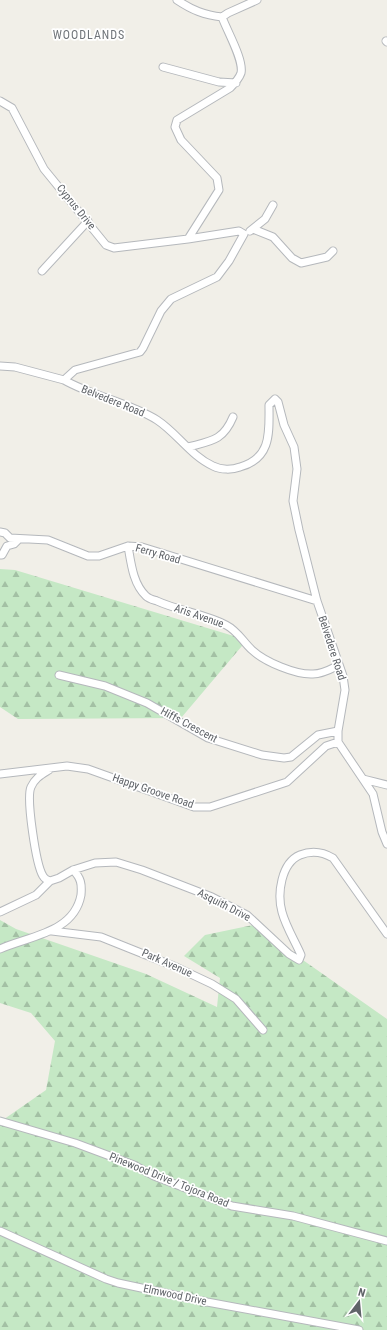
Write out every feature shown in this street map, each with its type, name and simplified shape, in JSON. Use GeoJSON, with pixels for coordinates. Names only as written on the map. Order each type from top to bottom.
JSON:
{"type":"FeatureCollection","features":[{"type":"Feature","properties":{"kind":"street"},"geometry":{"type":"LineString","coordinates":[[177,0],[193,10],[208,16],[222,17],[257,0]]}},
{"type":"Feature","properties":{"kind":"street"},"geometry":{"type":"LineString","coordinates":[[188,239],[219,190],[219,183],[217,178],[181,140],[175,127],[176,123],[236,83],[241,73],[240,62],[222,17]]}},
{"type":"Feature","properties":{"kind":"street"},"geometry":{"type":"LineString","coordinates":[[163,67],[219,82],[236,83]]}},
{"type":"Feature","properties":{"kind":"street","name":"Cyprus Drive"},"geometry":{"type":"LineString","coordinates":[[0,101],[12,108],[44,169],[106,245],[114,248],[188,239]]}},
{"type":"Feature","properties":{"kind":"street"},"geometry":{"type":"LineString","coordinates":[[188,239],[239,231],[244,234],[265,219],[273,205]]}},
{"type":"Feature","properties":{"kind":"street"},"geometry":{"type":"LineString","coordinates":[[42,271],[88,222]]}},
{"type":"Feature","properties":{"kind":"street"},"geometry":{"type":"LineString","coordinates":[[253,229],[273,237],[292,258],[301,263],[327,257],[333,250]]}},
{"type":"Feature","properties":{"kind":"street","name":"Belvedere Road"},"geometry":{"type":"LineString","coordinates":[[244,234],[229,261],[217,276],[171,299],[165,305],[144,348],[140,352],[74,370],[64,380],[76,387],[118,401],[158,421],[214,467],[234,469],[257,459],[265,447],[270,431],[269,405],[274,399],[278,402],[284,425],[294,447],[297,469],[293,501],[317,601],[343,676],[345,690],[338,731],[338,742]]}},
{"type":"Feature","properties":{"kind":"street"},"geometry":{"type":"LineString","coordinates":[[0,366],[15,367],[64,380]]}},
{"type":"Feature","properties":{"kind":"street"},"geometry":{"type":"LineString","coordinates":[[188,447],[221,437],[228,429],[233,417]]}},
{"type":"Feature","properties":{"kind":"street","name":"Ferry Road"},"geometry":{"type":"LineString","coordinates":[[0,532],[5,533],[10,538],[48,540],[88,556],[99,556],[128,546],[142,547],[317,601]]}},
{"type":"Feature","properties":{"kind":"street"},"geometry":{"type":"LineString","coordinates":[[0,555],[2,555],[7,546],[14,544],[19,539]]}},
{"type":"Feature","properties":{"kind":"street","name":"Aris Avenue"},"geometry":{"type":"LineString","coordinates":[[128,546],[136,582],[147,597],[170,607],[226,625],[237,632],[252,650],[272,663],[288,669],[313,674],[326,672],[339,665]]}},
{"type":"Feature","properties":{"kind":"street","name":"Hiffs Crescent"},"geometry":{"type":"LineString","coordinates":[[59,675],[105,686],[147,703],[208,738],[262,755],[284,758],[291,757],[318,735],[338,731]]}},
{"type":"Feature","properties":{"kind":"street"},"geometry":{"type":"LineString","coordinates":[[338,742],[373,794],[382,832],[387,844]]}},
{"type":"Feature","properties":{"kind":"street","name":"Happy Groove Road"},"geometry":{"type":"LineString","coordinates":[[0,774],[67,766],[88,769],[194,807],[210,807],[288,782],[326,746],[338,742]]}},
{"type":"Feature","properties":{"kind":"street"},"geometry":{"type":"LineString","coordinates":[[0,912],[36,895],[50,881],[42,875],[36,849],[30,798],[31,788],[38,776],[52,768]]}},
{"type":"Feature","properties":{"kind":"street"},"geometry":{"type":"LineString","coordinates":[[363,779],[387,784]]}},
{"type":"Feature","properties":{"kind":"street","name":"Asquith Drive"},"geometry":{"type":"LineString","coordinates":[[50,881],[73,870],[95,863],[116,862],[142,870],[212,897],[248,915],[289,954],[299,960],[301,955],[281,911],[281,891],[285,869],[292,860],[301,854],[314,852],[325,853],[333,858],[387,934]]}},
{"type":"Feature","properties":{"kind":"street"},"geometry":{"type":"LineString","coordinates":[[0,949],[52,931],[69,919],[79,902],[82,888],[80,877],[73,870]]}},
{"type":"Feature","properties":{"kind":"street","name":"Park Avenue"},"geometry":{"type":"LineString","coordinates":[[52,931],[101,937],[150,955],[176,967],[212,984],[236,999],[263,1030]]}},
{"type":"Feature","properties":{"kind":"street","name":"Pinewood Drive / Tojora Road"},"geometry":{"type":"LineString","coordinates":[[0,1121],[75,1143],[134,1165],[154,1176],[232,1206],[293,1216],[387,1241]]}},
{"type":"Feature","properties":{"kind":"street","name":"Elmwood Drive"},"geometry":{"type":"LineString","coordinates":[[0,1231],[118,1283],[207,1302],[359,1330]]}},
{"type":"Feature","properties":{"kind":"green space"},"geometry":{"type":"Polygon","coordinates":[[[0,569],[15,570],[247,640],[181,718],[18,719],[0,707],[0,569]]]}},
{"type":"Feature","properties":{"kind":"green space"},"geometry":{"type":"Polygon","coordinates":[[[0,920],[16,929],[146,974],[217,1007],[220,978],[184,956],[205,935],[253,925],[387,1019],[387,1330],[0,1330],[0,1122],[46,1090],[55,1041],[31,1013],[0,1003],[0,920]]]}},
{"type":"Feature","properties":{"kind":"district","name":"WOODLANDS"},"geometry":{"type":"Point","coordinates":[89,35]}}]}
